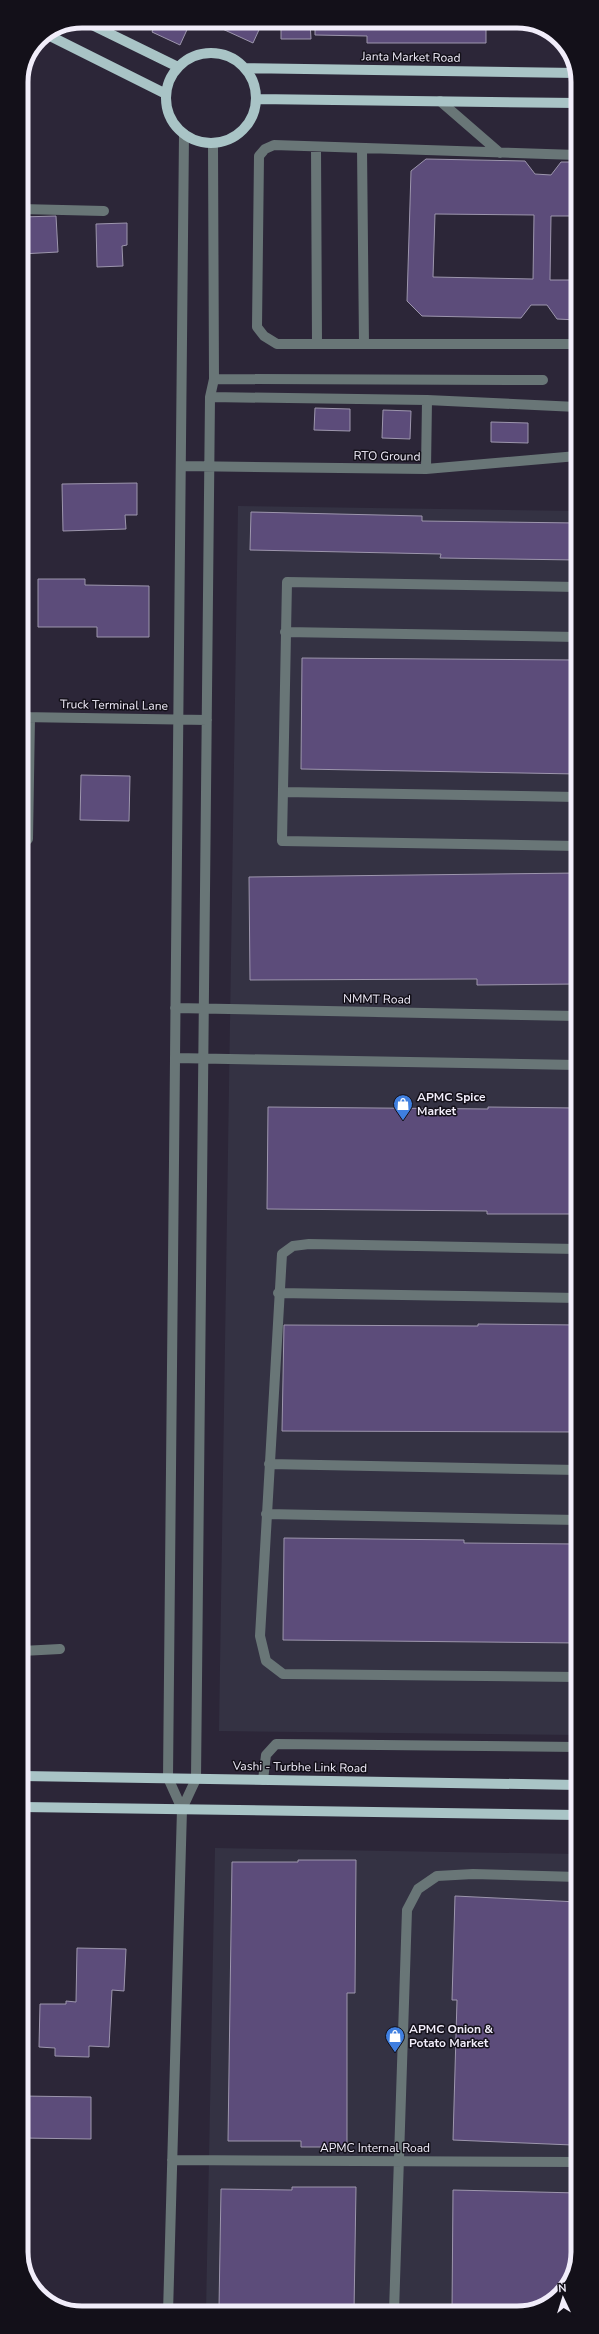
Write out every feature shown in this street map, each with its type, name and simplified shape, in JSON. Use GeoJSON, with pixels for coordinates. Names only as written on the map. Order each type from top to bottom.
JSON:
{"type":"FeatureCollection","features":[{"type":"Feature","properties":{"kind":"main road"},"geometry":{"type":"LineString","coordinates":[[98,28],[178,67]]}},
{"type":"Feature","properties":{"kind":"main road"},"geometry":{"type":"LineString","coordinates":[[52,37],[166,94]]}},
{"type":"Feature","properties":{"kind":"main road"},"geometry":{"type":"LineString","coordinates":[[204,53],[219,53],[233,59],[245,68],[255,88],[256,99],[255,110],[243,129],[224,141],[213,143],[198,141],[184,134],[173,123],[167,109],[166,94],[170,80],[178,67],[190,58],[204,53]]}},
{"type":"Feature","properties":{"kind":"main road","name":"Janta Market Road"},"geometry":{"type":"LineString","coordinates":[[245,68],[570,72]]}},
{"type":"Feature","properties":{"kind":"main road"},"geometry":{"type":"LineString","coordinates":[[256,99],[571,103]]}},
{"type":"Feature","properties":{"kind":"main road","name":"Vashi - Turbhe Link Road"},"geometry":{"type":"LineString","coordinates":[[28,1776],[571,1785]]}},
{"type":"Feature","properties":{"kind":"main road"},"geometry":{"type":"LineString","coordinates":[[28,1807],[571,1815]]}},
{"type":"Feature","properties":{"kind":"street"},"geometry":{"type":"LineString","coordinates":[[440,101],[500,153]]}},
{"type":"Feature","properties":{"kind":"street"},"geometry":{"type":"LineString","coordinates":[[182,1809],[168,1778],[184,134]]}},
{"type":"Feature","properties":{"kind":"street"},"geometry":{"type":"LineString","coordinates":[[168,2306],[182,1809],[196,1779],[210,397],[214,379],[213,143]]}},
{"type":"Feature","properties":{"kind":"street"},"geometry":{"type":"LineString","coordinates":[[571,155],[274,145],[265,149],[258,156],[257,327],[264,336],[277,344],[571,344]]}},
{"type":"Feature","properties":{"kind":"street"},"geometry":{"type":"LineString","coordinates":[[316,147],[317,344]]}},
{"type":"Feature","properties":{"kind":"street"},"geometry":{"type":"LineString","coordinates":[[362,148],[364,344]]}},
{"type":"Feature","properties":{"kind":"street"},"geometry":{"type":"LineString","coordinates":[[28,209],[104,211]]}},
{"type":"Feature","properties":{"kind":"street"},"geometry":{"type":"LineString","coordinates":[[214,379],[543,380]]}},
{"type":"Feature","properties":{"kind":"street"},"geometry":{"type":"LineString","coordinates":[[210,397],[427,400],[571,407]]}},
{"type":"Feature","properties":{"kind":"street","name":"RTO Ground"},"geometry":{"type":"LineString","coordinates":[[181,466],[426,469],[427,400]]}},
{"type":"Feature","properties":{"kind":"street"},"geometry":{"type":"LineString","coordinates":[[426,469],[571,457]]}},
{"type":"Feature","properties":{"kind":"street"},"geometry":{"type":"LineString","coordinates":[[571,587],[286,582],[282,792],[282,841],[571,846]]}},
{"type":"Feature","properties":{"kind":"street"},"geometry":{"type":"LineString","coordinates":[[286,632],[571,637]]}},
{"type":"Feature","properties":{"kind":"street","name":"Truck Terminal Lane"},"geometry":{"type":"LineString","coordinates":[[28,717],[207,720]]}},
{"type":"Feature","properties":{"kind":"street"},"geometry":{"type":"LineString","coordinates":[[282,792],[571,797]]}},
{"type":"Feature","properties":{"kind":"street","name":"NMMT Road"},"geometry":{"type":"LineString","coordinates":[[175,1008],[571,1016]]}},
{"type":"Feature","properties":{"kind":"street"},"geometry":{"type":"LineString","coordinates":[[175,1058],[571,1065]]}},
{"type":"Feature","properties":{"kind":"street"},"geometry":{"type":"LineString","coordinates":[[571,1249],[309,1244],[293,1246],[282,1254],[278,1293],[260,1636],[266,1661],[283,1674],[571,1677]]}},
{"type":"Feature","properties":{"kind":"street"},"geometry":{"type":"LineString","coordinates":[[278,1293],[571,1298]]}},
{"type":"Feature","properties":{"kind":"street"},"geometry":{"type":"LineString","coordinates":[[269,1464],[571,1470]]}},
{"type":"Feature","properties":{"kind":"street"},"geometry":{"type":"LineString","coordinates":[[266,1514],[571,1520]]}},
{"type":"Feature","properties":{"kind":"street"},"geometry":{"type":"LineString","coordinates":[[28,1651],[60,1649]]}},
{"type":"Feature","properties":{"kind":"street"},"geometry":{"type":"LineString","coordinates":[[263,1780],[266,1755],[276,1744],[571,1747]]}},
{"type":"Feature","properties":{"kind":"street"},"geometry":{"type":"LineString","coordinates":[[394,2306],[397,2161],[407,1910],[418,1889],[437,1876],[473,1874],[571,1877]]}},
{"type":"Feature","properties":{"kind":"street","name":"APMC Internal Road"},"geometry":{"type":"LineString","coordinates":[[172,2160],[571,2162]]}},
{"type":"Feature","properties":{"kind":"shaded area","name":"APMC Spice Market"},"geometry":{"type":"Polygon","coordinates":[[[238,506],[571,511],[571,1735],[219,1731],[238,506]]]}},
{"type":"Feature","properties":{"kind":"shaded area","name":"APMC Onion & Potato Market"},"geometry":{"type":"Polygon","coordinates":[[[215,1848],[571,1854],[571,2259],[564,2278],[543,2278],[543,2299],[527,2305],[206,2306],[215,1848]]]}},
{"type":"Feature","properties":{"kind":"building"},"geometry":{"type":"Polygon","coordinates":[[[154,28],[188,28],[180,45],[152,32],[154,28]]]}},
{"type":"Feature","properties":{"kind":"building"},"geometry":{"type":"Polygon","coordinates":[[[220,28],[260,28],[253,43],[220,28]]]}},
{"type":"Feature","properties":{"kind":"building"},"geometry":{"type":"Polygon","coordinates":[[[281,28],[310,28],[311,39],[281,39],[281,28]]]}},
{"type":"Feature","properties":{"kind":"building"},"geometry":{"type":"Polygon","coordinates":[[[315,28],[486,28],[486,43],[367,43],[367,36],[315,35],[315,28]]]}},
{"type":"Feature","properties":{"kind":"building"},"geometry":{"type":"Polygon","coordinates":[[[426,159],[525,161],[535,174],[551,175],[561,162],[571,162],[571,216],[551,216],[550,280],[571,280],[571,320],[557,319],[547,305],[531,305],[521,318],[422,316],[407,301],[411,171],[426,159]],[[435,214],[433,277],[533,279],[534,215],[435,214]]]}},
{"type":"Feature","properties":{"kind":"building"},"geometry":{"type":"Polygon","coordinates":[[[56,216],[58,252],[28,254],[28,217],[56,216]]]}},
{"type":"Feature","properties":{"kind":"building"},"geometry":{"type":"Polygon","coordinates":[[[127,223],[127,245],[122,246],[123,266],[97,267],[96,224],[127,223]]]}},
{"type":"Feature","properties":{"kind":"building"},"geometry":{"type":"Polygon","coordinates":[[[315,408],[350,409],[350,431],[314,430],[315,408]]]}},
{"type":"Feature","properties":{"kind":"building"},"geometry":{"type":"Polygon","coordinates":[[[383,410],[411,411],[410,439],[382,438],[383,410]]]}},
{"type":"Feature","properties":{"kind":"building"},"geometry":{"type":"Polygon","coordinates":[[[491,422],[528,423],[528,443],[491,442],[491,422]]]}},
{"type":"Feature","properties":{"kind":"building"},"geometry":{"type":"Polygon","coordinates":[[[137,483],[137,515],[125,515],[126,529],[63,531],[62,484],[137,483]]]}},
{"type":"Feature","properties":{"kind":"building"},"geometry":{"type":"Polygon","coordinates":[[[251,512],[422,516],[422,521],[571,523],[571,560],[440,558],[441,554],[250,550],[251,512]]]}},
{"type":"Feature","properties":{"kind":"building"},"geometry":{"type":"Polygon","coordinates":[[[38,579],[85,579],[85,585],[149,586],[149,637],[97,637],[97,627],[38,627],[38,579]]]}},
{"type":"Feature","properties":{"kind":"building"},"geometry":{"type":"Polygon","coordinates":[[[302,658],[571,660],[571,774],[301,769],[302,658]]]}},
{"type":"Feature","properties":{"kind":"building"},"geometry":{"type":"Polygon","coordinates":[[[81,775],[130,776],[129,821],[80,820],[81,775]]]}},
{"type":"Feature","properties":{"kind":"building"},"geometry":{"type":"Polygon","coordinates":[[[571,873],[571,984],[477,985],[477,979],[250,980],[249,877],[571,873]]]}},
{"type":"Feature","properties":{"kind":"building"},"geometry":{"type":"Polygon","coordinates":[[[268,1107],[488,1109],[488,1107],[571,1108],[571,1214],[487,1214],[487,1211],[267,1209],[268,1107]]]}},
{"type":"Feature","properties":{"kind":"building"},"geometry":{"type":"Polygon","coordinates":[[[478,1324],[571,1325],[571,1432],[282,1431],[284,1325],[478,1326],[478,1324]]]}},
{"type":"Feature","properties":{"kind":"building"},"geometry":{"type":"Polygon","coordinates":[[[284,1538],[464,1540],[464,1543],[571,1544],[571,1643],[283,1640],[284,1538]]]}},
{"type":"Feature","properties":{"kind":"building"},"geometry":{"type":"Polygon","coordinates":[[[298,1860],[356,1860],[355,1993],[347,1993],[347,2147],[301,2147],[301,2141],[228,2141],[232,1862],[298,1862],[298,1860]]]}},
{"type":"Feature","properties":{"kind":"building"},"geometry":{"type":"Polygon","coordinates":[[[455,1896],[571,1902],[571,2145],[453,2140],[457,2000],[452,2000],[455,1896]]]}},
{"type":"Feature","properties":{"kind":"building"},"geometry":{"type":"Polygon","coordinates":[[[77,1948],[126,1949],[124,1991],[112,1990],[109,2047],[89,2046],[89,2057],[55,2056],[55,2048],[39,2047],[40,2004],[66,2004],[66,2001],[76,2002],[77,1948]]]}},
{"type":"Feature","properties":{"kind":"building"},"geometry":{"type":"Polygon","coordinates":[[[28,2096],[91,2097],[91,2139],[28,2138],[28,2096]]]}},
{"type":"Feature","properties":{"kind":"building"},"geometry":{"type":"Polygon","coordinates":[[[292,2187],[356,2187],[354,2306],[219,2306],[221,2189],[292,2190],[292,2187]]]}},
{"type":"Feature","properties":{"kind":"building"},"geometry":{"type":"Polygon","coordinates":[[[453,2190],[571,2193],[571,2259],[564,2278],[543,2278],[543,2299],[527,2305],[452,2306],[453,2190]]]}},
{"type":"Feature","properties":{"kind":"place","name":"APMC Spice Market"},"geometry":{"type":"Point","coordinates":[403,1121]}},
{"type":"Feature","properties":{"kind":"place","name":"APMC Onion & Potato Market"},"geometry":{"type":"Point","coordinates":[395,2053]}}]}
